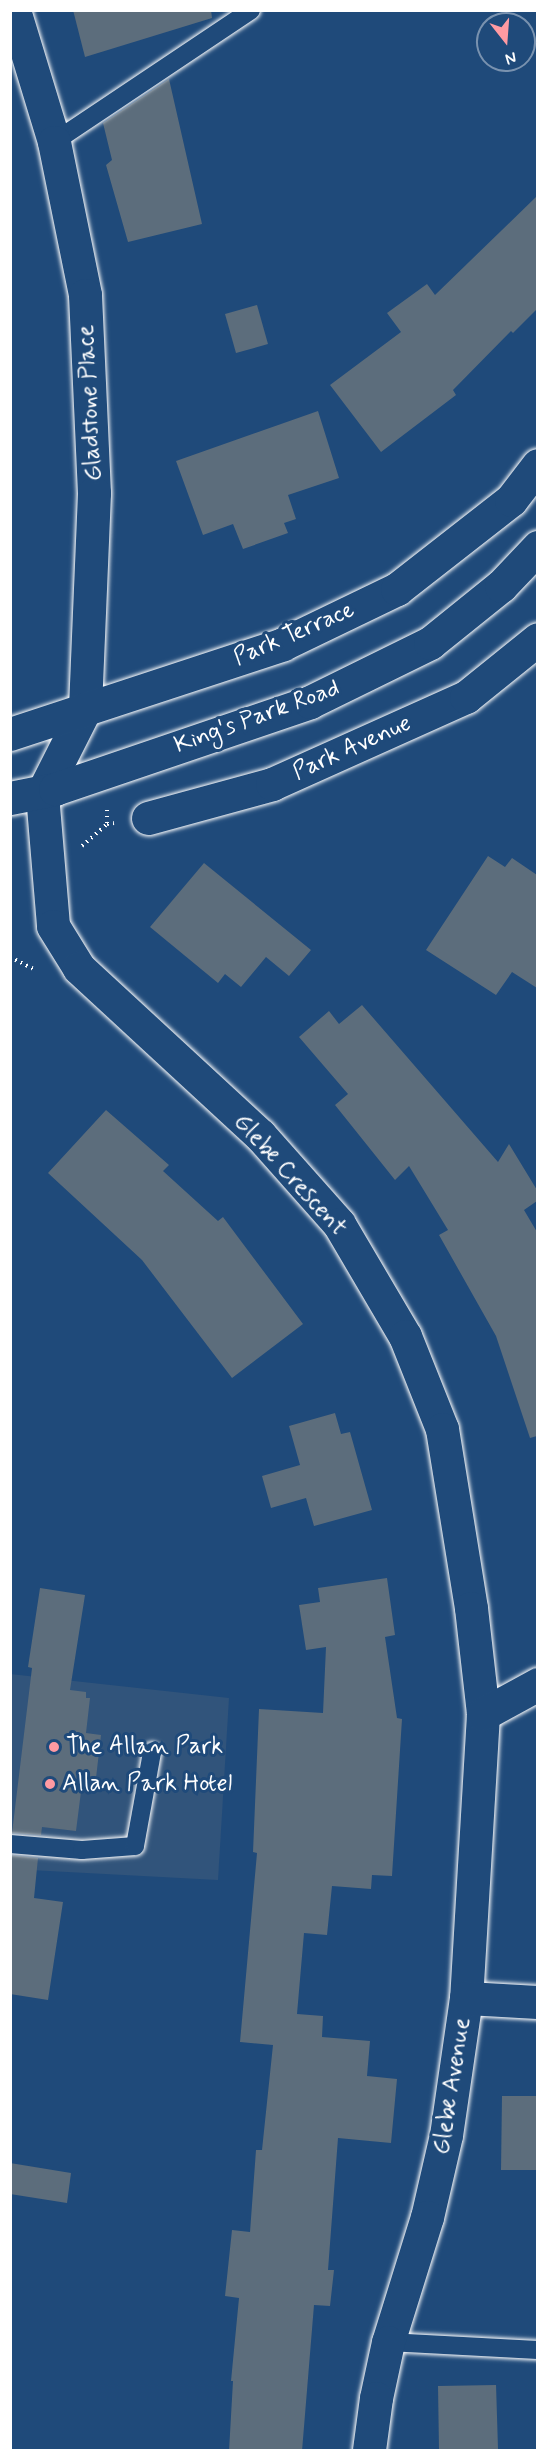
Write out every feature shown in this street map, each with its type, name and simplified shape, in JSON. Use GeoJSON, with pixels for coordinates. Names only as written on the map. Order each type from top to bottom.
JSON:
{"type":"FeatureCollection","features":[{"type":"Feature","properties":{"kind":"street","name":"Gladstone Place"},"geometry":{"type":"LineString","coordinates":[[14,10],[54,142],[85,295],[94,493],[85,709],[26,796]]}},
{"type":"Feature","properties":{"kind":"street","name":"Park Terrace"},"geometry":{"type":"LineString","coordinates":[[10,734],[283,644],[397,589],[511,500],[537,465]]}},
{"type":"Feature","properties":{"kind":"street","name":"King's Park Road"},"geometry":{"type":"LineString","coordinates":[[26,796],[310,702],[430,643],[501,586],[537,547]]}},
{"type":"Feature","properties":{"kind":"street","name":"Park Avenue"},"geometry":{"type":"LineString","coordinates":[[148,818],[272,784],[466,697],[537,639]]}},
{"type":"Feature","properties":{"kind":"street","name":"Glebe Crescent"},"geometry":{"type":"LineString","coordinates":[[26,796],[53,926],[79,968],[150,1036],[260,1135],[331,1215],[405,1336],[442,1429],[471,1608],[483,1713]]}},
{"type":"Feature","properties":{"kind":"street"},"geometry":{"type":"LineString","coordinates":[[483,1713],[537,1684]]}},
{"type":"Feature","properties":{"kind":"street","name":"Glebe Avenue"},"geometry":{"type":"LineString","coordinates":[[369,2451],[376,2398],[388,2342],[427,2217],[447,2135],[466,1998],[483,1713]]}},
{"type":"Feature","properties":{"kind":"street"},"geometry":{"type":"LineString","coordinates":[[466,1998],[537,2002]]}},
{"type":"Feature","properties":{"kind":"lane"},"geometry":{"type":"LineString","coordinates":[[54,142],[251,10]]}},
{"type":"Feature","properties":{"kind":"lane"},"geometry":{"type":"LineString","coordinates":[[10,1844],[82,1850],[135,1846],[152,1752]]}},
{"type":"Feature","properties":{"kind":"lane"},"geometry":{"type":"LineString","coordinates":[[388,2342],[537,2350]]}},
{"type":"Feature","properties":{"kind":"shaded area"},"geometry":{"type":"Polygon","coordinates":[[[10,1674],[229,1698],[218,1880],[11,1869],[10,1674]]]}},
{"type":"Feature","properties":{"kind":"building"},"geometry":{"type":"Polygon","coordinates":[[[73,10],[211,10],[212,18],[85,57],[73,10]]]}},
{"type":"Feature","properties":{"kind":"building"},"geometry":{"type":"Polygon","coordinates":[[[169,79],[202,224],[128,242],[106,165],[112,160],[103,123],[169,79]]]}},
{"type":"Feature","properties":{"kind":"building"},"geometry":{"type":"Polygon","coordinates":[[[537,196],[537,309],[513,333],[511,331],[453,390],[456,395],[381,452],[330,385],[401,332],[387,313],[427,284],[435,295],[537,196]]]}},
{"type":"Feature","properties":{"kind":"building"},"geometry":{"type":"Polygon","coordinates":[[[257,305],[268,344],[236,353],[225,314],[257,305]]]}},
{"type":"Feature","properties":{"kind":"building"},"geometry":{"type":"Polygon","coordinates":[[[318,411],[339,478],[288,495],[296,519],[284,523],[288,533],[243,549],[233,524],[203,535],[176,461],[318,411]]]}},
{"type":"Feature","properties":{"kind":"building"},"geometry":{"type":"Polygon","coordinates":[[[488,856],[505,867],[512,858],[537,875],[537,988],[512,972],[496,995],[426,950],[488,856]]]}},
{"type":"Feature","properties":{"kind":"building"},"geometry":{"type":"Polygon","coordinates":[[[204,863],[311,950],[289,976],[266,957],[241,987],[225,974],[218,983],[150,927],[204,863]]]}},
{"type":"Feature","properties":{"kind":"building"},"geometry":{"type":"Polygon","coordinates":[[[362,1005],[498,1162],[509,1144],[537,1190],[537,1201],[524,1210],[537,1232],[537,1436],[530,1438],[496,1336],[439,1235],[448,1230],[409,1166],[395,1180],[335,1105],[348,1094],[299,1037],[329,1011],[339,1024],[362,1005]]]}},
{"type":"Feature","properties":{"kind":"building"},"geometry":{"type":"Polygon","coordinates":[[[106,1110],[169,1165],[163,1171],[218,1221],[223,1217],[303,1324],[232,1378],[142,1260],[48,1173],[106,1110]]]}},
{"type":"Feature","properties":{"kind":"building"},"geometry":{"type":"Polygon","coordinates":[[[335,1413],[341,1434],[350,1432],[372,1510],[314,1526],[306,1498],[271,1508],[262,1476],[300,1465],[289,1426],[335,1413]]]}},
{"type":"Feature","properties":{"kind":"building"},"geometry":{"type":"Polygon","coordinates":[[[387,1578],[395,1635],[385,1637],[397,1718],[402,1719],[392,1876],[372,1875],[371,1889],[332,1886],[327,1935],[304,1933],[297,2014],[323,2016],[322,2037],[370,2041],[367,2076],[397,2079],[391,2143],[338,2138],[328,2270],[334,2270],[330,2306],[314,2305],[302,2451],[229,2451],[233,2381],[231,2381],[239,2298],[225,2296],[232,2230],[250,2232],[256,2150],[262,2150],[273,2045],[240,2042],[257,1853],[253,1852],[259,1709],[323,1713],[326,1647],[306,1650],[299,1605],[320,1602],[318,1588],[387,1578]]]}},
{"type":"Feature","properties":{"kind":"building"},"geometry":{"type":"Polygon","coordinates":[[[40,1588],[85,1595],[70,1690],[86,1692],[86,1698],[90,1698],[86,1733],[101,1735],[96,1778],[83,1776],[76,1831],[42,1827],[41,1835],[12,1833],[32,1668],[28,1667],[40,1588]]]}},
{"type":"Feature","properties":{"kind":"building"},"geometry":{"type":"Polygon","coordinates":[[[10,1855],[38,1858],[34,1898],[63,1902],[48,2000],[10,1994],[10,1855]]]}},
{"type":"Feature","properties":{"kind":"building"},"geometry":{"type":"Polygon","coordinates":[[[502,2096],[537,2096],[537,2170],[501,2170],[502,2096]]]}},
{"type":"Feature","properties":{"kind":"building"},"geometry":{"type":"Polygon","coordinates":[[[10,2163],[71,2173],[67,2203],[10,2194],[10,2163]]]}},
{"type":"Feature","properties":{"kind":"building"},"geometry":{"type":"Polygon","coordinates":[[[496,2385],[498,2449],[439,2450],[438,2386],[496,2385]]]}},
{"type":"Feature","properties":{"kind":"place","name":"The Allan Park"},"geometry":{"type":"Point","coordinates":[54,1747]}},
{"type":"Feature","properties":{"kind":"place","name":"Allan Park Hotel"},"geometry":{"type":"Point","coordinates":[50,1784]}}]}
